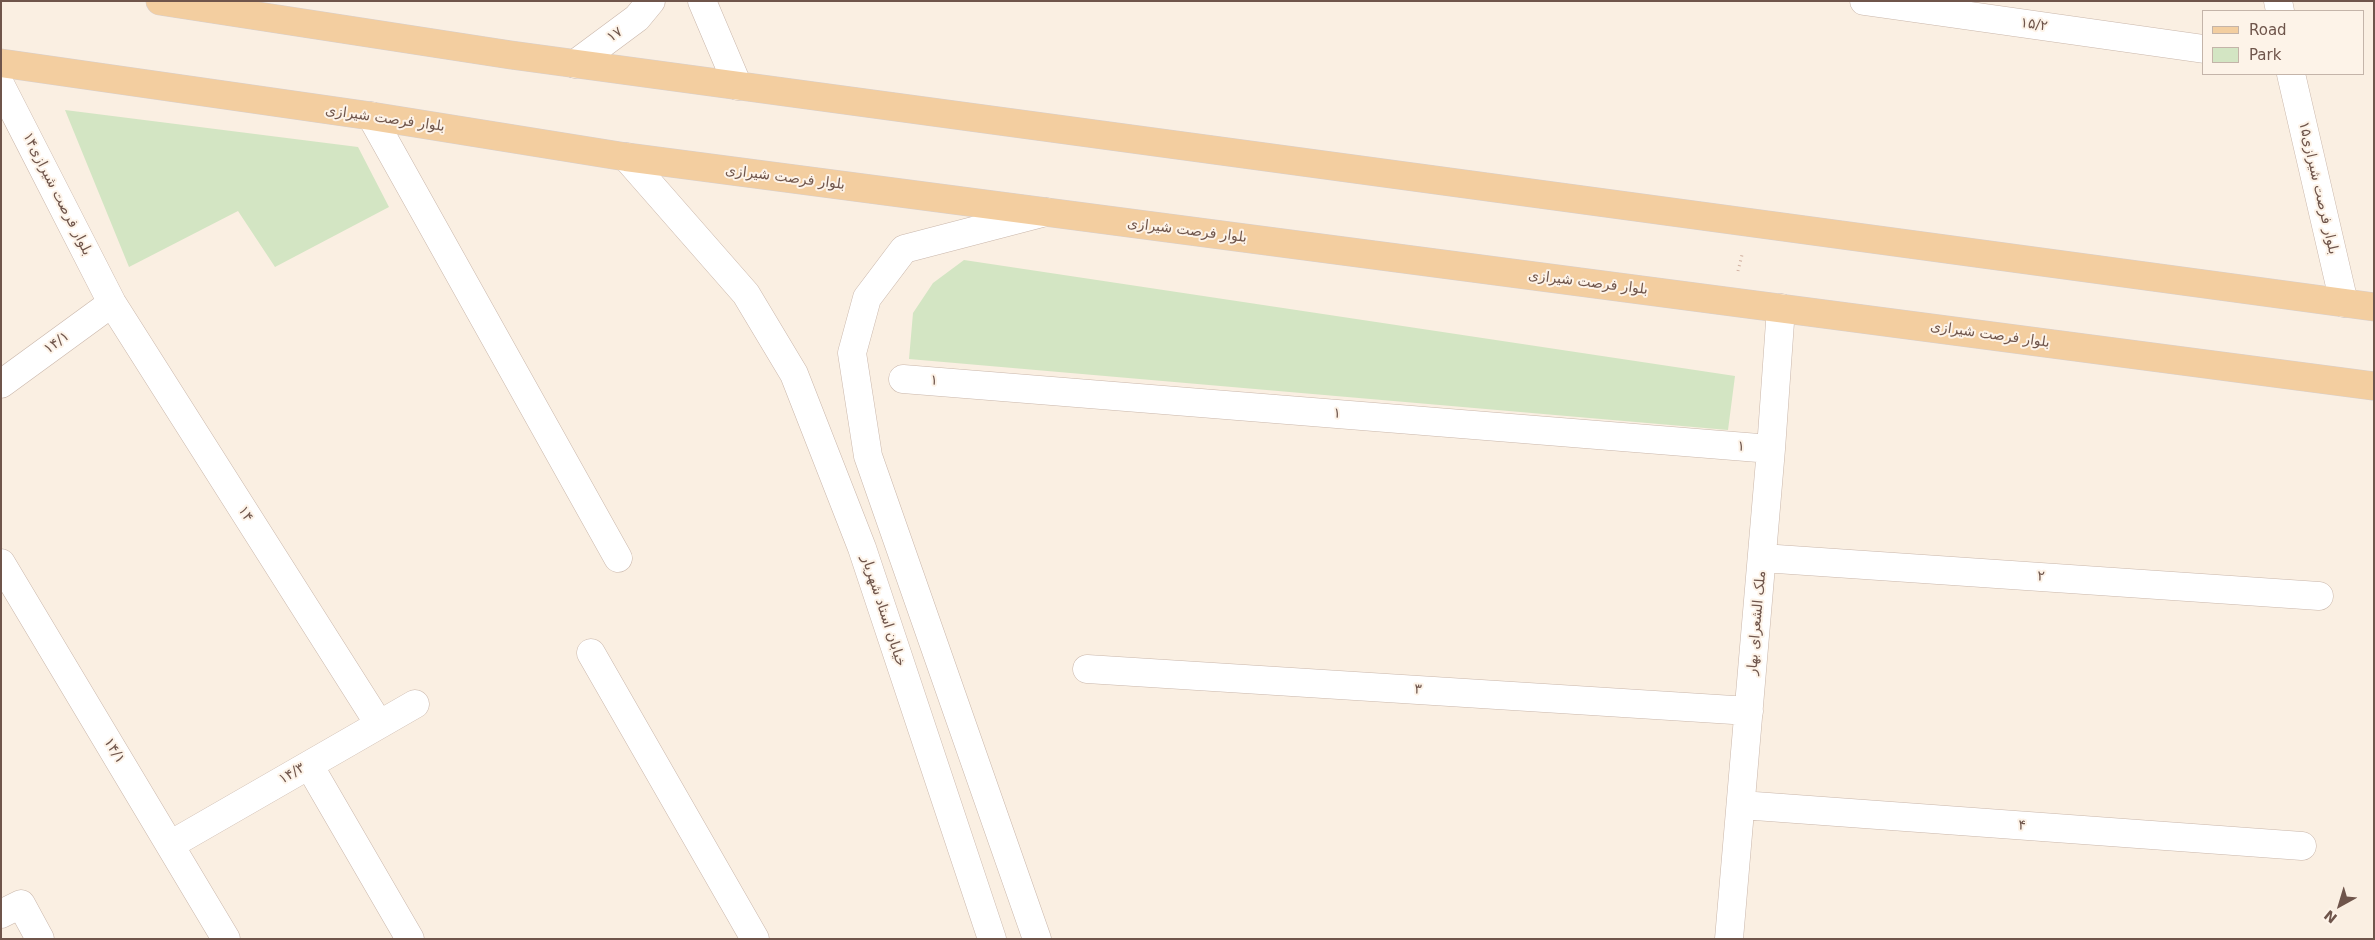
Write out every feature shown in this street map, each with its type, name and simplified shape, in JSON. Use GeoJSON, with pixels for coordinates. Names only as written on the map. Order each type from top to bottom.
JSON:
{"type":"FeatureCollection","features":[{"type":"Feature","properties":{"kind":"main road"},"geometry":{"type":"LineString","coordinates":[[160,1],[575,64],[2374,307]]}},
{"type":"Feature","properties":{"kind":"main road","name":"بلوار فرصت شیرازی"},"geometry":{"type":"LineString","coordinates":[[1,63],[371,116],[626,157],[2374,386]]}},
{"type":"Feature","properties":{"kind":"street","name":"۱۷"},"geometry":{"type":"LineString","coordinates":[[575,64],[637,18],[651,1]]}},
{"type":"Feature","properties":{"kind":"street"},"geometry":{"type":"LineString","coordinates":[[702,1],[738,86]]}},
{"type":"Feature","properties":{"kind":"street","name":"۱۵/۲"},"geometry":{"type":"LineString","coordinates":[[1864,1],[2202,49]]}},
{"type":"Feature","properties":{"kind":"street","name":"بلوار فرصت شیرازی۱۵"},"geometry":{"type":"LineString","coordinates":[[2291,75],[2344,303]]}},
{"type":"Feature","properties":{"kind":"street","name":"بلوار فرصت شیرازی۱۴"},"geometry":{"type":"LineString","coordinates":[[1,86],[112,303]]}},
{"type":"Feature","properties":{"kind":"street"},"geometry":{"type":"LineString","coordinates":[[371,116],[618,558]]}},
{"type":"Feature","properties":{"kind":"street","name":"خیابان استاد شهریار"},"geometry":{"type":"LineString","coordinates":[[626,157],[746,294],[794,374],[862,548],[992,939]]}},
{"type":"Feature","properties":{"kind":"street"},"geometry":{"type":"LineString","coordinates":[[1037,939],[868,456],[852,353],[868,298],[904,250],[1046,212]]}},
{"type":"Feature","properties":{"kind":"street","name":"۱۴/۱"},"geometry":{"type":"LineString","coordinates":[[1,384],[112,303]]}},
{"type":"Feature","properties":{"kind":"street","name":"۱۴"},"geometry":{"type":"LineString","coordinates":[[112,303],[379,724]]}},
{"type":"Feature","properties":{"kind":"street","name":"ملک الشعرای بهار"},"geometry":{"type":"LineString","coordinates":[[1729,939],[1771,450],[1780,308]]}},
{"type":"Feature","properties":{"kind":"street","name":"۱"},"geometry":{"type":"LineString","coordinates":[[903,379],[1771,450]]}},
{"type":"Feature","properties":{"kind":"street","name":"۲"},"geometry":{"type":"LineString","coordinates":[[1762,558],[2320,596]]}},
{"type":"Feature","properties":{"kind":"street","name":"۱۴/۱"},"geometry":{"type":"LineString","coordinates":[[1,563],[170,845],[219,936]]}},
{"type":"Feature","properties":{"kind":"street"},"geometry":{"type":"LineString","coordinates":[[590,653],[755,939]]}},
{"type":"Feature","properties":{"kind":"street","name":"۳"},"geometry":{"type":"LineString","coordinates":[[1087,669],[1749,711]]}},
{"type":"Feature","properties":{"kind":"street","name":"۱۴/۳"},"geometry":{"type":"LineString","coordinates":[[170,845],[415,704]]}},
{"type":"Feature","properties":{"kind":"street"},"geometry":{"type":"LineString","coordinates":[[309,765],[410,939]]}},
{"type":"Feature","properties":{"kind":"street","name":"۴"},"geometry":{"type":"LineString","coordinates":[[1741,805],[2302,846]]}},
{"type":"Feature","properties":{"kind":"street"},"geometry":{"type":"LineString","coordinates":[[11,909],[40,939]]}},
{"type":"Feature","properties":{"kind":"path"},"geometry":{"type":"LineString","coordinates":[[1730,301],[1750,223]]}},
{"type":"Feature","properties":{"kind":"green space"},"geometry":{"type":"Polygon","coordinates":[[[65,110],[358,147],[389,207],[275,267],[238,211],[129,267],[65,110]]]}},
{"type":"Feature","properties":{"kind":"green space"},"geometry":{"type":"Polygon","coordinates":[[[964,260],[1735,376],[1728,430],[909,359],[913,313],[933,283],[964,260]]]}}]}
